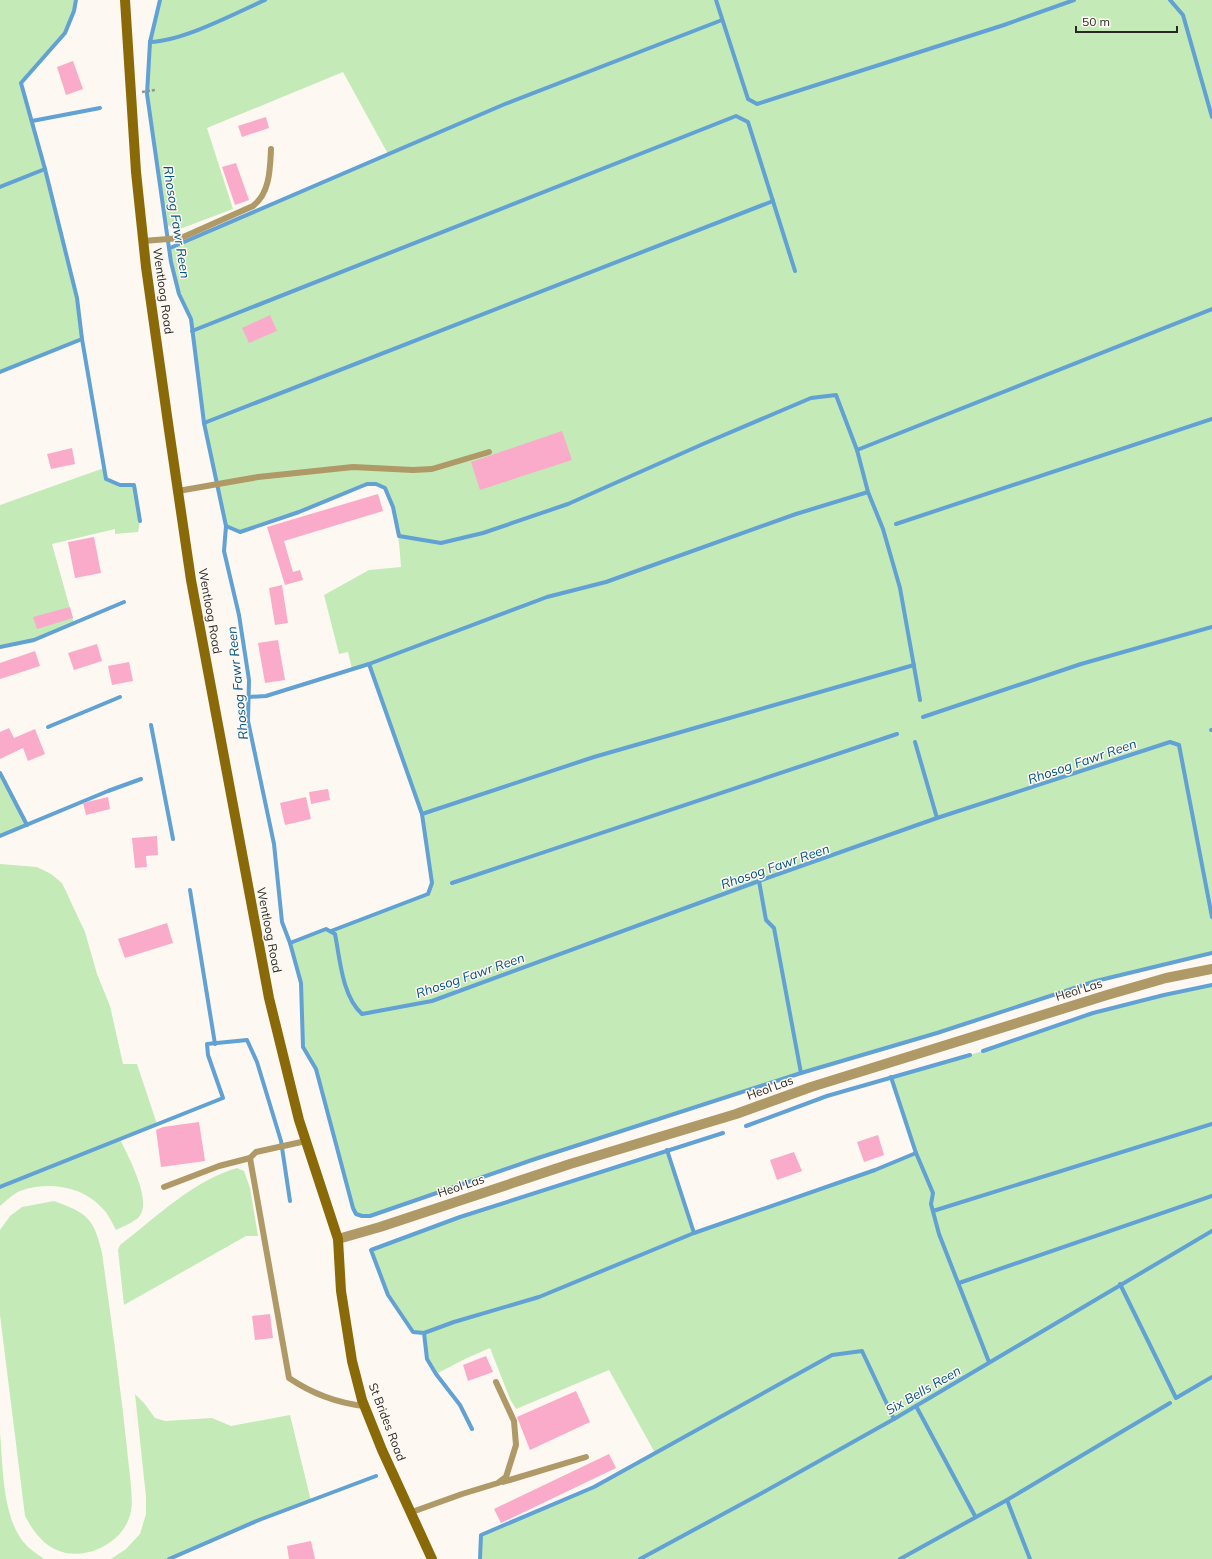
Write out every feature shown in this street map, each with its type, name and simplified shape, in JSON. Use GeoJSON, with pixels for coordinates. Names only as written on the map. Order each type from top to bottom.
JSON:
{"type":"FeatureCollection","features":[{"type":"Feature","properties":{"kind":"main road","name":"Wentloog Road"},"geometry":{"type":"LineString","coordinates":[[125,0],[135,164],[143,241],[191,580],[217,727],[269,998],[299,1120],[338,1239]]}},
{"type":"Feature","properties":{"kind":"main road","name":"St Brides Road"},"geometry":{"type":"LineString","coordinates":[[338,1239],[341,1291],[352,1361],[364,1406],[382,1450],[412,1512],[432,1559]]}},
{"type":"Feature","properties":{"kind":"street","name":"Heol Las"},"geometry":{"type":"LineString","coordinates":[[338,1239],[380,1227],[570,1164],[736,1114],[811,1087],[1107,995],[1166,978],[1212,969]]}},
{"type":"Feature","properties":{"kind":"lane"},"geometry":{"type":"LineString","coordinates":[[143,241],[181,238],[257,203],[267,186],[271,149]]}},
{"type":"Feature","properties":{"kind":"lane"},"geometry":{"type":"LineString","coordinates":[[178,491],[225,482],[353,467],[413,470],[432,469],[489,452]]}},
{"type":"Feature","properties":{"kind":"lane"},"geometry":{"type":"LineString","coordinates":[[164,1187],[219,1166],[250,1158],[256,1152],[306,1141]]}},
{"type":"Feature","properties":{"kind":"lane"},"geometry":{"type":"LineString","coordinates":[[250,1158],[289,1378],[303,1388],[349,1404],[364,1406]]}},
{"type":"Feature","properties":{"kind":"lane"},"geometry":{"type":"LineString","coordinates":[[496,1382],[514,1421],[516,1445],[506,1477],[498,1483]]}},
{"type":"Feature","properties":{"kind":"lane"},"geometry":{"type":"LineString","coordinates":[[412,1512],[462,1494],[586,1457]]}},
{"type":"Feature","properties":{"kind":"path"},"geometry":{"type":"LineString","coordinates":[[141,92],[155,90]]}},
{"type":"Feature","properties":{"kind":"green space"},"geometry":{"type":"Polygon","coordinates":[[[0,0],[76,0],[74,11],[65,33],[21,83],[45,169],[77,298],[82,339],[0,372],[0,0]]]}},
{"type":"Feature","properties":{"kind":"green space"},"geometry":{"type":"Polygon","coordinates":[[[160,0],[1212,0],[1212,953],[1096,981],[937,1033],[801,1073],[532,1160],[370,1216],[356,1214],[316,1070],[303,1047],[301,983],[290,943],[326,929],[332,931],[428,894],[432,883],[422,814],[369,664],[352,669],[348,652],[339,654],[324,595],[369,570],[401,567],[397,527],[385,488],[376,484],[367,484],[299,512],[240,532],[226,526],[204,423],[191,319],[179,294],[170,248],[388,154],[343,72],[207,128],[233,209],[177,230],[167,225],[147,94],[150,42],[160,0]]]}},
{"type":"Feature","properties":{"kind":"green space"},"geometry":{"type":"Polygon","coordinates":[[[104,468],[106,479],[120,485],[134,485],[140,521],[138,532],[115,534],[115,529],[52,544],[74,623],[34,640],[0,647],[0,505],[104,468]]]}},
{"type":"Feature","properties":{"kind":"green space"},"geometry":{"type":"Polygon","coordinates":[[[0,773],[27,825],[0,836],[0,773]]]}},
{"type":"Feature","properties":{"kind":"green space"},"geometry":{"type":"Polygon","coordinates":[[[0,864],[37,867],[51,874],[62,883],[85,932],[97,974],[110,1006],[123,1064],[137,1064],[157,1124],[120,1139],[138,1179],[143,1201],[142,1211],[138,1218],[116,1230],[107,1214],[95,1201],[86,1195],[64,1188],[42,1186],[20,1191],[0,1206],[0,864]]]}},
{"type":"Feature","properties":{"kind":"green space"},"geometry":{"type":"Polygon","coordinates":[[[1212,985],[1212,1559],[480,1559],[481,1535],[594,1487],[655,1453],[609,1370],[516,1409],[510,1399],[490,1348],[436,1374],[427,1359],[424,1333],[413,1332],[388,1295],[371,1250],[460,1217],[667,1150],[695,1233],[875,1170],[916,1153],[891,1077],[983,1051],[1093,1013],[1164,995],[1212,985]]]}},
{"type":"Feature","properties":{"kind":"green space"},"geometry":{"type":"Polygon","coordinates":[[[237,1168],[244,1171],[250,1188],[258,1236],[246,1236],[124,1305],[118,1250],[120,1245],[190,1191],[206,1181],[237,1168]]]}},
{"type":"Feature","properties":{"kind":"green space"},"geometry":{"type":"Polygon","coordinates":[[[54,1201],[82,1213],[92,1224],[99,1241],[102,1253],[115,1350],[131,1489],[131,1511],[123,1530],[116,1538],[98,1549],[77,1554],[66,1553],[52,1548],[41,1539],[25,1516],[0,1315],[0,1230],[10,1216],[22,1207],[54,1201]]]}},
{"type":"Feature","properties":{"kind":"green space"},"geometry":{"type":"Polygon","coordinates":[[[135,1394],[155,1418],[165,1421],[212,1418],[231,1426],[290,1415],[311,1501],[259,1520],[169,1559],[111,1559],[126,1549],[140,1534],[146,1514],[146,1497],[135,1394]]]}},
{"type":"Feature","properties":{"kind":"green space"},"geometry":{"type":"Polygon","coordinates":[[[0,1432],[3,1476],[8,1508],[19,1535],[31,1550],[44,1559],[0,1559],[0,1432]]]}},
{"type":"Feature","properties":{"kind":"building"},"geometry":{"type":"Polygon","coordinates":[[[73,61],[83,89],[66,95],[57,67],[73,61]]]}},
{"type":"Feature","properties":{"kind":"building"},"geometry":{"type":"Polygon","coordinates":[[[266,117],[269,128],[242,137],[238,126],[266,117]]]}},
{"type":"Feature","properties":{"kind":"building"},"geometry":{"type":"Polygon","coordinates":[[[236,163],[249,200],[235,205],[222,167],[236,163]]]}},
{"type":"Feature","properties":{"kind":"building"},"geometry":{"type":"Polygon","coordinates":[[[270,315],[277,331],[249,343],[242,328],[270,315]]]}},
{"type":"Feature","properties":{"kind":"building"},"geometry":{"type":"Polygon","coordinates":[[[562,431],[572,460],[480,490],[471,462],[562,431]]]}},
{"type":"Feature","properties":{"kind":"building"},"geometry":{"type":"Polygon","coordinates":[[[72,448],[75,464],[51,469],[47,454],[72,448]]]}},
{"type":"Feature","properties":{"kind":"building"},"geometry":{"type":"Polygon","coordinates":[[[378,494],[383,511],[284,541],[293,572],[300,570],[303,580],[285,585],[267,527],[378,494]]]}},
{"type":"Feature","properties":{"kind":"building"},"geometry":{"type":"Polygon","coordinates":[[[94,537],[101,573],[75,578],[68,542],[94,537]]]}},
{"type":"Feature","properties":{"kind":"building"},"geometry":{"type":"Polygon","coordinates":[[[282,585],[288,623],[275,625],[269,588],[282,585]]]}},
{"type":"Feature","properties":{"kind":"building"},"geometry":{"type":"Polygon","coordinates":[[[70,607],[73,618],[37,629],[33,617],[70,607]]]}},
{"type":"Feature","properties":{"kind":"building"},"geometry":{"type":"Polygon","coordinates":[[[278,640],[285,680],[265,683],[258,643],[278,640]]]}},
{"type":"Feature","properties":{"kind":"building"},"geometry":{"type":"Polygon","coordinates":[[[97,644],[102,661],[74,670],[68,653],[97,644]]]}},
{"type":"Feature","properties":{"kind":"building"},"geometry":{"type":"Polygon","coordinates":[[[35,651],[40,666],[0,679],[0,663],[35,651]]]}},
{"type":"Feature","properties":{"kind":"building"},"geometry":{"type":"Polygon","coordinates":[[[129,662],[133,681],[112,685],[108,666],[129,662]]]}},
{"type":"Feature","properties":{"kind":"building"},"geometry":{"type":"Polygon","coordinates":[[[9,728],[14,738],[35,729],[45,754],[28,761],[23,748],[0,759],[0,732],[9,728]]]}},
{"type":"Feature","properties":{"kind":"building"},"geometry":{"type":"Polygon","coordinates":[[[328,789],[330,800],[311,804],[309,792],[328,789]]]}},
{"type":"Feature","properties":{"kind":"building"},"geometry":{"type":"Polygon","coordinates":[[[108,797],[110,809],[86,815],[83,803],[108,797]]]}},
{"type":"Feature","properties":{"kind":"building"},"geometry":{"type":"Polygon","coordinates":[[[306,797],[311,819],[285,825],[280,803],[306,797]]]}},
{"type":"Feature","properties":{"kind":"building"},"geometry":{"type":"Polygon","coordinates":[[[157,836],[158,855],[146,856],[147,867],[135,868],[132,838],[157,836]]]}},
{"type":"Feature","properties":{"kind":"building"},"geometry":{"type":"Polygon","coordinates":[[[167,923],[173,943],[125,958],[118,939],[167,923]]]}},
{"type":"Feature","properties":{"kind":"building"},"geometry":{"type":"Polygon","coordinates":[[[199,1122],[205,1161],[161,1167],[156,1130],[163,1127],[199,1122]]]}},
{"type":"Feature","properties":{"kind":"building"},"geometry":{"type":"Polygon","coordinates":[[[878,1135],[884,1155],[864,1162],[857,1142],[878,1135]]]}},
{"type":"Feature","properties":{"kind":"building"},"geometry":{"type":"Polygon","coordinates":[[[794,1152],[802,1171],[777,1180],[770,1160],[794,1152]]]}},
{"type":"Feature","properties":{"kind":"building"},"geometry":{"type":"Polygon","coordinates":[[[270,1314],[273,1338],[255,1340],[252,1316],[270,1314]]]}},
{"type":"Feature","properties":{"kind":"building"},"geometry":{"type":"Polygon","coordinates":[[[486,1356],[493,1372],[468,1381],[463,1365],[486,1356]]]}},
{"type":"Feature","properties":{"kind":"building"},"geometry":{"type":"Polygon","coordinates":[[[576,1391],[590,1422],[530,1450],[517,1417],[576,1391]]]}},
{"type":"Feature","properties":{"kind":"building"},"geometry":{"type":"Polygon","coordinates":[[[609,1454],[616,1468],[501,1523],[494,1509],[609,1454]]]}},
{"type":"Feature","properties":{"kind":"building"},"geometry":{"type":"Polygon","coordinates":[[[311,1541],[315,1559],[289,1559],[287,1546],[311,1541]]]}},
{"type":"Feature","properties":{"kind":"waterway"},"geometry":{"type":"LineString","coordinates":[[76,0],[74,11],[65,33],[21,83],[45,169],[77,298],[82,339],[106,479],[120,485],[134,485],[140,521]]}},
{"type":"Feature","properties":{"kind":"waterway","name":"Rhosog Fawr Reen"},"geometry":{"type":"LineString","coordinates":[[160,0],[150,42],[147,94],[171,262],[179,294],[191,319],[204,423],[226,526],[224,551],[239,615],[249,680],[248,721],[274,844],[282,922],[290,943],[326,929],[335,934],[340,966],[346,987],[355,1006],[362,1014],[432,1001],[759,881],[937,818],[1170,742],[1179,745],[1212,917]]}},
{"type":"Feature","properties":{"kind":"waterway"},"geometry":{"type":"LineString","coordinates":[[150,42],[178,37],[193,32],[265,0]]}},
{"type":"Feature","properties":{"kind":"waterway"},"geometry":{"type":"LineString","coordinates":[[716,0],[748,99],[757,104],[1004,25],[1074,0]]}},
{"type":"Feature","properties":{"kind":"waterway"},"geometry":{"type":"LineString","coordinates":[[1170,0],[1183,15],[1212,117]]}},
{"type":"Feature","properties":{"kind":"waterway"},"geometry":{"type":"LineString","coordinates":[[170,248],[505,104],[722,20]]}},
{"type":"Feature","properties":{"kind":"waterway"},"geometry":{"type":"LineString","coordinates":[[32,121],[100,108]]}},
{"type":"Feature","properties":{"kind":"waterway"},"geometry":{"type":"LineString","coordinates":[[192,331],[736,116],[748,122],[795,271]]}},
{"type":"Feature","properties":{"kind":"waterway"},"geometry":{"type":"LineString","coordinates":[[0,187],[45,169]]}},
{"type":"Feature","properties":{"kind":"waterway"},"geometry":{"type":"LineString","coordinates":[[204,423],[773,201]]}},
{"type":"Feature","properties":{"kind":"waterway"},"geometry":{"type":"LineString","coordinates":[[857,450],[1212,309]]}},
{"type":"Feature","properties":{"kind":"waterway"},"geometry":{"type":"LineString","coordinates":[[0,372],[82,339]]}},
{"type":"Feature","properties":{"kind":"waterway"},"geometry":{"type":"LineString","coordinates":[[226,526],[240,532],[299,512],[367,484],[376,484],[385,488],[393,507],[399,536],[441,543],[483,533],[568,504],[811,398],[836,395],[857,450],[868,492],[883,529],[900,588],[920,700]]}},
{"type":"Feature","properties":{"kind":"waterway"},"geometry":{"type":"LineString","coordinates":[[896,524],[1212,419]]}},
{"type":"Feature","properties":{"kind":"waterway"},"geometry":{"type":"LineString","coordinates":[[248,697],[266,696],[369,664],[547,597],[606,582],[796,514],[868,492]]}},
{"type":"Feature","properties":{"kind":"waterway"},"geometry":{"type":"LineString","coordinates":[[0,647],[34,640],[124,602]]}},
{"type":"Feature","properties":{"kind":"waterway"},"geometry":{"type":"LineString","coordinates":[[923,717],[1081,664],[1212,627]]}},
{"type":"Feature","properties":{"kind":"waterway"},"geometry":{"type":"LineString","coordinates":[[331,931],[428,894],[432,883],[422,814],[369,664]]}},
{"type":"Feature","properties":{"kind":"waterway"},"geometry":{"type":"LineString","coordinates":[[422,814],[594,757],[914,665]]}},
{"type":"Feature","properties":{"kind":"waterway"},"geometry":{"type":"LineString","coordinates":[[48,727],[120,697]]}},
{"type":"Feature","properties":{"kind":"waterway"},"geometry":{"type":"LineString","coordinates":[[151,725],[173,839]]}},
{"type":"Feature","properties":{"kind":"waterway"},"geometry":{"type":"LineString","coordinates":[[452,883],[897,734]]}},
{"type":"Feature","properties":{"kind":"waterway"},"geometry":{"type":"LineString","coordinates":[[915,742],[937,818]]}},
{"type":"Feature","properties":{"kind":"waterway"},"geometry":{"type":"LineString","coordinates":[[0,773],[27,825]]}},
{"type":"Feature","properties":{"kind":"waterway"},"geometry":{"type":"LineString","coordinates":[[0,836],[108,791],[141,779]]}},
{"type":"Feature","properties":{"kind":"waterway"},"geometry":{"type":"LineString","coordinates":[[759,881],[766,920],[774,928],[801,1073]]}},
{"type":"Feature","properties":{"kind":"waterway"},"geometry":{"type":"LineString","coordinates":[[190,890],[215,1044]]}},
{"type":"Feature","properties":{"kind":"waterway"},"geometry":{"type":"LineString","coordinates":[[290,943],[301,983],[303,1047],[316,1069],[353,1208],[356,1214],[362,1216],[370,1216],[532,1160],[801,1073],[937,1033],[1096,981],[1212,953]]}},
{"type":"Feature","properties":{"kind":"waterway"},"geometry":{"type":"LineString","coordinates":[[983,1051],[1093,1013],[1164,995],[1212,985]]}},
{"type":"Feature","properties":{"kind":"waterway"},"geometry":{"type":"LineString","coordinates":[[0,1187],[223,1098],[208,1055],[207,1044],[247,1040],[257,1062],[281,1141],[290,1201]]}},
{"type":"Feature","properties":{"kind":"waterway"},"geometry":{"type":"LineString","coordinates":[[746,1126],[827,1096],[970,1055]]}},
{"type":"Feature","properties":{"kind":"waterway"},"geometry":{"type":"LineString","coordinates":[[891,1077],[916,1153],[933,1193],[931,1204],[939,1234],[989,1362]]}},
{"type":"Feature","properties":{"kind":"waterway"},"geometry":{"type":"LineString","coordinates":[[933,1211],[1212,1124]]}},
{"type":"Feature","properties":{"kind":"waterway"},"geometry":{"type":"LineString","coordinates":[[472,1429],[460,1405],[436,1374],[427,1359],[424,1333],[413,1332],[388,1295],[371,1250],[460,1217],[723,1133]]}},
{"type":"Feature","properties":{"kind":"waterway"},"geometry":{"type":"LineString","coordinates":[[667,1150],[694,1233]]}},
{"type":"Feature","properties":{"kind":"waterway"},"geometry":{"type":"LineString","coordinates":[[424,1333],[454,1322],[539,1297],[694,1233],[875,1170],[916,1153]]}},
{"type":"Feature","properties":{"kind":"waterway"},"geometry":{"type":"LineString","coordinates":[[959,1283],[1212,1196]]}},
{"type":"Feature","properties":{"kind":"waterway","name":"Six Bells Reen"},"geometry":{"type":"LineString","coordinates":[[640,1559],[894,1419],[1212,1231]]}},
{"type":"Feature","properties":{"kind":"waterway"},"geometry":{"type":"LineString","coordinates":[[1120,1284],[1176,1398],[1212,1377]]}},
{"type":"Feature","properties":{"kind":"waterway"},"geometry":{"type":"LineString","coordinates":[[480,1559],[481,1535],[594,1487],[832,1355],[862,1351],[894,1419]]}},
{"type":"Feature","properties":{"kind":"waterway"},"geometry":{"type":"LineString","coordinates":[[900,1559],[1007,1500],[1170,1403]]}},
{"type":"Feature","properties":{"kind":"waterway"},"geometry":{"type":"LineString","coordinates":[[916,1406],[975,1516]]}},
{"type":"Feature","properties":{"kind":"waterway"},"geometry":{"type":"LineString","coordinates":[[169,1559],[259,1520],[376,1476]]}},
{"type":"Feature","properties":{"kind":"waterway"},"geometry":{"type":"LineString","coordinates":[[1007,1500],[1030,1559]]}}]}
